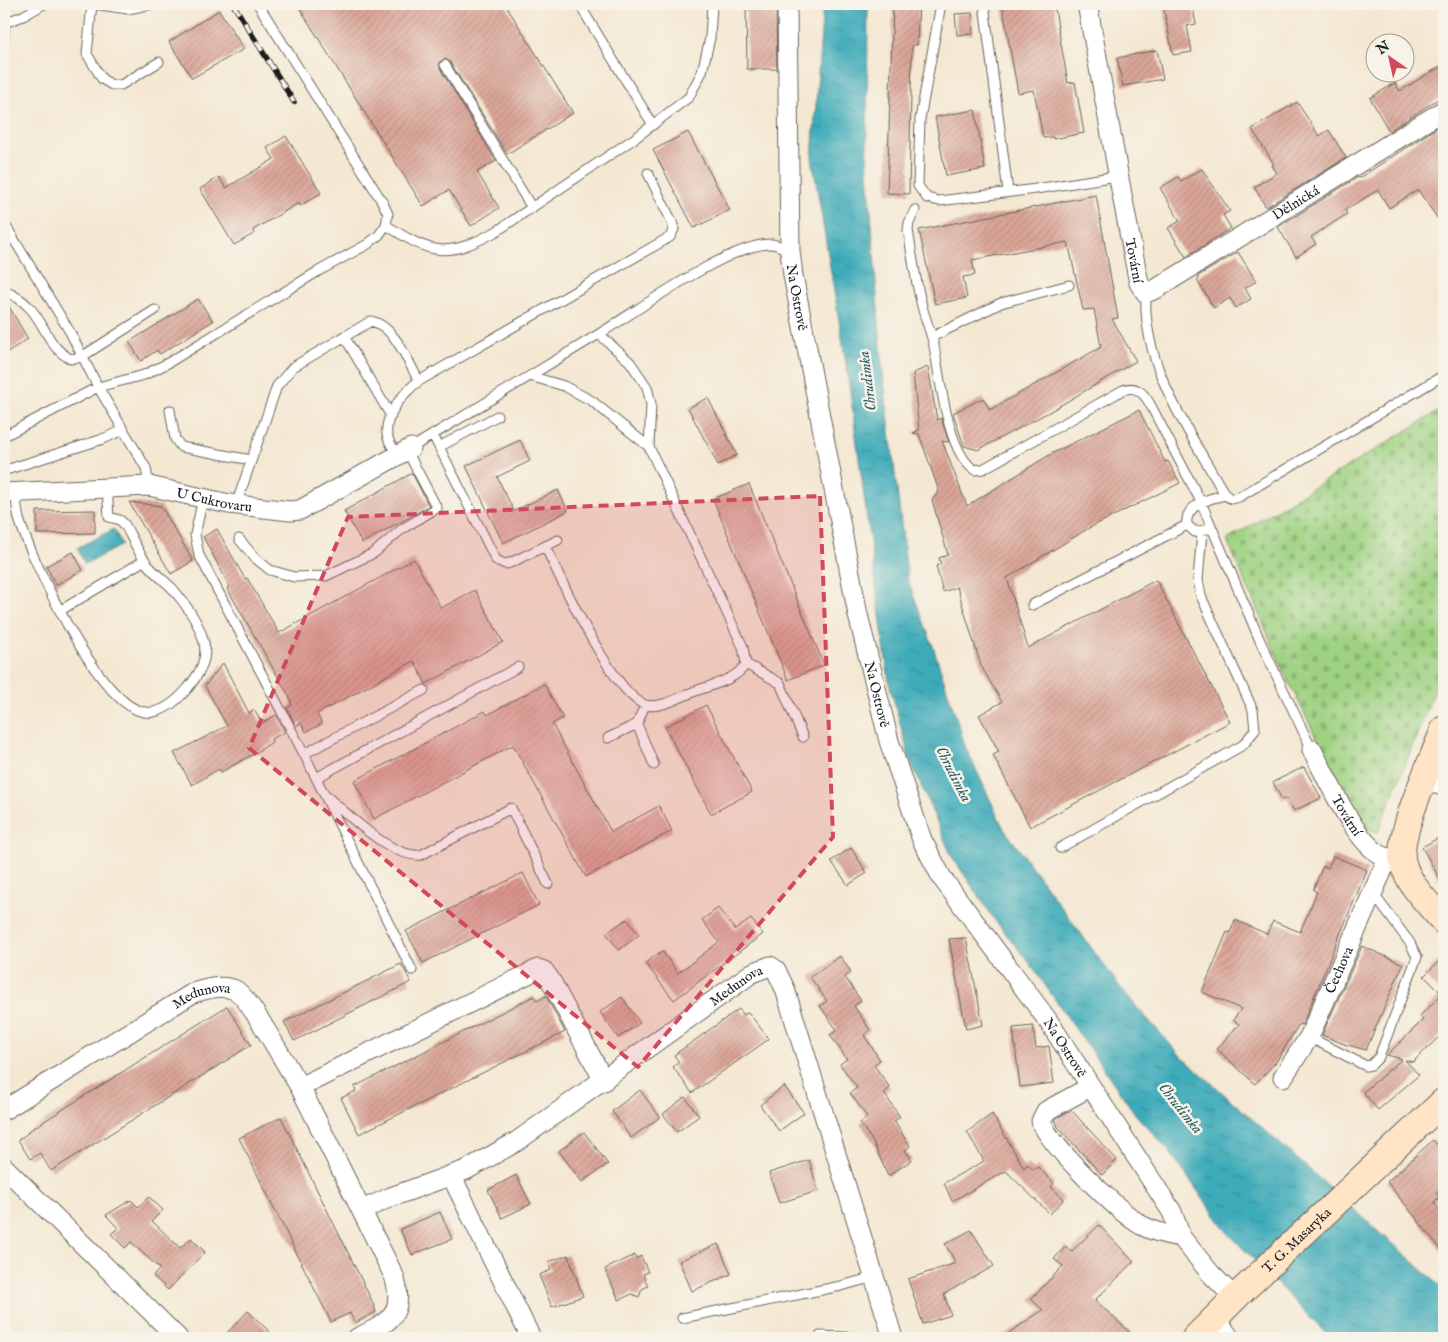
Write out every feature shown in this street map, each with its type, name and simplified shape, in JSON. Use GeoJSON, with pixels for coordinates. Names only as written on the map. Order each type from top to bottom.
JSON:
{"type":"FeatureCollection","features":[{"type":"Feature","properties":{"kind":"main road"},"geometry":{"type":"LineString","coordinates":[[1444,729],[1437,787],[1405,832],[1395,859],[1417,890],[1444,922]]}},
{"type":"Feature","properties":{"kind":"main road","name":"T. G. Masaryka"},"geometry":{"type":"LineString","coordinates":[[1195,1338],[1222,1328],[1239,1294],[1444,1101]]}},
{"type":"Feature","properties":{"kind":"main road","name":"T. G. Masaryka"},"geometry":{"type":"LineString","coordinates":[[1401,1143],[1444,1111]]}},
{"type":"Feature","properties":{"kind":"street","name":"Na Ostrově"},"geometry":{"type":"LineString","coordinates":[[788,4],[790,251],[801,322],[858,615],[889,741],[910,807],[922,840],[942,878],[1032,998],[1172,1212],[1181,1237],[1211,1274],[1239,1294]]}},
{"type":"Feature","properties":{"kind":"street","name":"Tovární"},"geometry":{"type":"LineString","coordinates":[[1087,4],[1114,146],[1117,176],[1139,283],[1146,293]]}},
{"type":"Feature","properties":{"kind":"street","name":"Dělnická"},"geometry":{"type":"LineString","coordinates":[[1146,293],[1156,290],[1444,110]]}},
{"type":"Feature","properties":{"kind":"street","name":"U Cukrovaru"},"geometry":{"type":"LineString","coordinates":[[10,493],[149,486],[236,505],[300,510],[405,452]]}},
{"type":"Feature","properties":{"kind":"street","name":"Tovární"},"geometry":{"type":"LineString","coordinates":[[1312,750],[1354,828],[1367,844],[1395,859]]}},
{"type":"Feature","properties":{"kind":"street","name":"Čechova"},"geometry":{"type":"LineString","coordinates":[[1284,1077],[1309,1037],[1372,891],[1395,859]]}},
{"type":"Feature","properties":{"kind":"street","name":"Medunova"},"geometry":{"type":"LineString","coordinates":[[362,1210],[451,1175],[516,1142],[604,1081],[752,973],[766,967],[773,968],[785,989],[893,1338]]}},
{"type":"Feature","properties":{"kind":"street"},"geometry":{"type":"LineString","coordinates":[[300,1087],[538,969],[544,971],[551,981],[604,1081]]}},
{"type":"Feature","properties":{"kind":"street","name":"Medunova"},"geometry":{"type":"LineString","coordinates":[[4,1110],[184,998],[212,988],[236,990],[247,999],[285,1066],[300,1087],[394,1276],[398,1305],[391,1318],[357,1338]]}},
{"type":"Feature","properties":{"kind":"street","name":"Na Ostrově"},"geometry":{"type":"LineString","coordinates":[[1090,1087],[1046,1111],[1041,1121],[1043,1127],[1060,1148],[1130,1217],[1153,1231],[1181,1237]]}},
{"type":"Feature","properties":{"kind":"street"},"geometry":{"type":"LineString","coordinates":[[4,1167],[178,1338]]}},
{"type":"Feature","properties":{"kind":"street"},"geometry":{"type":"LineString","coordinates":[[451,1175],[531,1338]]}},
{"type":"Feature","properties":{"kind":"lane"},"geometry":{"type":"LineString","coordinates":[[4,40],[4,22],[23,16],[44,4]]}},
{"type":"Feature","properties":{"kind":"lane"},"geometry":{"type":"LineString","coordinates":[[152,4],[128,9],[93,4],[87,54],[102,79],[116,86],[159,62]]}},
{"type":"Feature","properties":{"kind":"lane"},"geometry":{"type":"LineString","coordinates":[[4,436],[98,387],[144,375],[168,364],[317,272],[368,244],[379,235],[386,225],[388,214],[383,203],[258,4]]}},
{"type":"Feature","properties":{"kind":"lane"},"geometry":{"type":"LineString","coordinates":[[579,4],[653,125]]}},
{"type":"Feature","properties":{"kind":"lane"},"geometry":{"type":"LineString","coordinates":[[386,225],[424,247],[448,251],[474,243],[532,208],[682,104],[696,85],[702,72],[710,38],[712,4]]}},
{"type":"Feature","properties":{"kind":"lane"},"geometry":{"type":"LineString","coordinates":[[942,4],[921,104],[918,186],[927,198],[940,201],[1117,176]]}},
{"type":"Feature","properties":{"kind":"lane"},"geometry":{"type":"LineString","coordinates":[[984,4],[1008,192]]}},
{"type":"Feature","properties":{"kind":"lane"},"geometry":{"type":"LineString","coordinates":[[445,65],[532,208]]}},
{"type":"Feature","properties":{"kind":"lane"},"geometry":{"type":"LineString","coordinates":[[239,539],[270,570],[294,578],[326,576],[374,553],[402,529],[437,508],[405,452],[387,433],[391,416],[406,392],[419,381],[670,237],[674,229],[672,222],[648,172]]}},
{"type":"Feature","properties":{"kind":"lane"},"geometry":{"type":"LineString","coordinates":[[915,210],[908,223],[908,230],[920,300],[932,337],[946,413],[956,443],[972,468],[979,470],[988,467],[1117,393],[1134,388],[1147,398],[1201,502],[1261,643],[1312,750]]}},
{"type":"Feature","properties":{"kind":"lane"},"geometry":{"type":"LineString","coordinates":[[4,223],[83,356],[98,387],[146,468],[149,486]]}},
{"type":"Feature","properties":{"kind":"lane"},"geometry":{"type":"LineString","coordinates":[[405,452],[702,270],[736,253],[758,246],[773,244],[790,251]]}},
{"type":"Feature","properties":{"kind":"lane"},"geometry":{"type":"LineString","coordinates":[[932,337],[1001,303],[1069,284]]}},
{"type":"Feature","properties":{"kind":"lane"},"geometry":{"type":"LineString","coordinates":[[4,291],[17,296],[29,304],[64,356],[71,359],[83,356],[155,310]]}},
{"type":"Feature","properties":{"kind":"lane","name":"Tovární"},"geometry":{"type":"LineString","coordinates":[[1146,293],[1146,314],[1160,376],[1227,497]]}},
{"type":"Feature","properties":{"kind":"lane"},"geometry":{"type":"LineString","coordinates":[[236,505],[277,386],[293,367],[368,322],[378,324],[395,341],[419,381]]}},
{"type":"Feature","properties":{"kind":"lane"},"geometry":{"type":"LineString","coordinates":[[599,334],[630,362],[647,387],[652,404],[649,447]]}},
{"type":"Feature","properties":{"kind":"lane"},"geometry":{"type":"LineString","coordinates":[[344,336],[391,416]]}},
{"type":"Feature","properties":{"kind":"lane"},"geometry":{"type":"LineString","coordinates":[[1212,527],[1193,532],[1187,525],[1188,515],[1201,502],[1227,497],[1239,497],[1444,375]]}},
{"type":"Feature","properties":{"kind":"lane"},"geometry":{"type":"LineString","coordinates":[[530,376],[564,386],[592,401],[649,447],[743,647],[746,664]]}},
{"type":"Feature","properties":{"kind":"lane"},"geometry":{"type":"LineString","coordinates":[[170,410],[175,439],[181,447],[251,460]]}},
{"type":"Feature","properties":{"kind":"lane"},"geometry":{"type":"LineString","coordinates":[[439,447],[496,416]]}},
{"type":"Feature","properties":{"kind":"lane"},"geometry":{"type":"LineString","coordinates":[[6,470],[100,440],[124,430]]}},
{"type":"Feature","properties":{"kind":"lane"},"geometry":{"type":"LineString","coordinates":[[433,435],[496,560],[505,564],[510,563],[558,540]]}},
{"type":"Feature","properties":{"kind":"lane"},"geometry":{"type":"LineString","coordinates":[[10,493],[44,580],[97,672],[117,696],[129,705],[147,712],[161,710],[185,692],[201,669],[205,646],[200,630],[178,595],[145,560],[125,524],[120,520],[111,519],[107,514],[107,487]]}},
{"type":"Feature","properties":{"kind":"lane"},"geometry":{"type":"LineString","coordinates":[[203,498],[195,535],[199,555],[304,754],[412,970]]}},
{"type":"Feature","properties":{"kind":"lane"},"geometry":{"type":"LineString","coordinates":[[1032,605],[1187,525]]}},
{"type":"Feature","properties":{"kind":"lane"},"geometry":{"type":"LineString","coordinates":[[1060,848],[1243,745],[1255,730],[1253,710],[1201,596],[1198,580],[1202,531]]}},
{"type":"Feature","properties":{"kind":"lane"},"geometry":{"type":"LineString","coordinates":[[545,546],[593,642],[625,686],[644,705]]}},
{"type":"Feature","properties":{"kind":"lane"},"geometry":{"type":"LineString","coordinates":[[61,610],[145,560]]}},
{"type":"Feature","properties":{"kind":"lane"},"geometry":{"type":"LineString","coordinates":[[644,705],[667,702],[732,677],[746,664]]}},
{"type":"Feature","properties":{"kind":"lane"},"geometry":{"type":"LineString","coordinates":[[746,664],[780,683],[804,737]]}},
{"type":"Feature","properties":{"kind":"lane"},"geometry":{"type":"LineString","coordinates":[[316,778],[518,667]]}},
{"type":"Feature","properties":{"kind":"lane"},"geometry":{"type":"LineString","coordinates":[[304,754],[424,690]]}},
{"type":"Feature","properties":{"kind":"lane"},"geometry":{"type":"LineString","coordinates":[[644,705],[638,724],[654,765]]}},
{"type":"Feature","properties":{"kind":"lane"},"geometry":{"type":"LineString","coordinates":[[608,738],[638,724]]}},
{"type":"Feature","properties":{"kind":"lane"},"geometry":{"type":"LineString","coordinates":[[324,794],[394,849],[413,856],[421,855],[512,808],[548,884]]}},
{"type":"Feature","properties":{"kind":"lane"},"geometry":{"type":"LineString","coordinates":[[1309,1037],[1366,1066],[1371,1065],[1379,1057],[1417,957],[1410,943],[1372,891]]}},
{"type":"Feature","properties":{"kind":"lane"},"geometry":{"type":"LineString","coordinates":[[682,1318],[841,1286],[874,1277]]}},
{"type":"Feature","properties":{"kind":"lane"},"geometry":{"type":"LineString","coordinates":[[820,1336],[870,1338]]}},
{"type":"Feature","properties":{"kind":"lane"},"geometry":{"type":"LineString","coordinates":[[888,1338],[893,1338]]}},
{"type":"Feature","properties":{"kind":"highlighted area"},"geometry":{"type":"Polygon","coordinates":[[[820,496],[833,837],[638,1067],[249,748],[348,517],[820,496]]]}},
{"type":"Feature","properties":{"kind":"green space"},"geometry":{"type":"Polygon","coordinates":[[[1444,408],[1444,667],[1378,832],[1360,826],[1284,672],[1227,540],[1444,408]]]}},
{"type":"Feature","properties":{"kind":"water","name":"Chrudimka"},"geometry":{"type":"Polygon","coordinates":[[[823,4],[868,4],[867,156],[882,365],[908,581],[933,646],[966,748],[1004,829],[1126,995],[1179,1054],[1444,1289],[1444,1338],[1332,1338],[1323,1331],[1227,1232],[1169,1151],[1136,1115],[1028,961],[994,919],[951,855],[910,760],[889,683],[847,369],[812,158],[823,4]]]}},
{"type":"Feature","properties":{"kind":"water"},"geometry":{"type":"Polygon","coordinates":[[[114,529],[122,545],[85,564],[77,548],[114,529]]]}},
{"type":"Feature","properties":{"kind":"building"},"geometry":{"type":"Polygon","coordinates":[[[297,4],[505,4],[573,113],[507,154],[450,62],[445,59],[440,62],[440,68],[496,161],[477,172],[499,208],[471,226],[449,190],[423,206],[297,4]]]}},
{"type":"Feature","properties":{"kind":"building"},"geometry":{"type":"Polygon","coordinates":[[[746,4],[776,4],[777,69],[747,69],[746,4]]]}},
{"type":"Feature","properties":{"kind":"building"},"geometry":{"type":"Polygon","coordinates":[[[893,4],[919,4],[917,45],[912,45],[909,194],[887,193],[893,4]]]}},
{"type":"Feature","properties":{"kind":"building"},"geometry":{"type":"Polygon","coordinates":[[[1002,4],[1054,4],[1068,83],[1075,82],[1084,133],[1053,139],[1053,137],[1043,138],[1034,90],[1018,93],[1002,4]]]}},
{"type":"Feature","properties":{"kind":"building"},"geometry":{"type":"Polygon","coordinates":[[[1192,4],[1196,24],[1187,26],[1192,52],[1173,55],[1164,10],[1172,6],[1192,4]]]}},
{"type":"Feature","properties":{"kind":"building"},"geometry":{"type":"Polygon","coordinates":[[[219,10],[244,49],[192,78],[169,42],[219,10]]]}},
{"type":"Feature","properties":{"kind":"building"},"geometry":{"type":"Polygon","coordinates":[[[972,13],[973,34],[957,35],[955,14],[972,13]]]}},
{"type":"Feature","properties":{"kind":"building"},"geometry":{"type":"Polygon","coordinates":[[[1157,50],[1163,79],[1123,86],[1117,58],[1157,50]]]}},
{"type":"Feature","properties":{"kind":"building"},"geometry":{"type":"Polygon","coordinates":[[[1444,64],[1444,95],[1389,131],[1370,98],[1395,83],[1400,91],[1444,64]]]}},
{"type":"Feature","properties":{"kind":"building"},"geometry":{"type":"Polygon","coordinates":[[[1297,102],[1319,136],[1329,130],[1346,158],[1266,207],[1254,187],[1277,173],[1272,165],[1274,164],[1252,129],[1297,102]]]}},
{"type":"Feature","properties":{"kind":"building"},"geometry":{"type":"Polygon","coordinates":[[[975,110],[985,169],[946,176],[935,117],[975,110]]]}},
{"type":"Feature","properties":{"kind":"building"},"geometry":{"type":"Polygon","coordinates":[[[1438,127],[1444,138],[1444,228],[1418,190],[1389,208],[1378,190],[1345,210],[1347,214],[1311,237],[1316,244],[1296,257],[1278,227],[1438,127]]]}},
{"type":"Feature","properties":{"kind":"building"},"geometry":{"type":"Polygon","coordinates":[[[688,132],[730,210],[694,228],[653,150],[688,132]]]}},
{"type":"Feature","properties":{"kind":"building"},"geometry":{"type":"Polygon","coordinates":[[[286,136],[321,193],[300,206],[299,203],[253,230],[255,233],[234,245],[200,189],[219,177],[226,188],[274,159],[267,148],[286,136]]]}},
{"type":"Feature","properties":{"kind":"building"},"geometry":{"type":"Polygon","coordinates":[[[1202,169],[1230,211],[1223,215],[1231,228],[1186,257],[1168,228],[1180,221],[1160,188],[1178,177],[1181,181],[1202,169]]]}},
{"type":"Feature","properties":{"kind":"building"},"geometry":{"type":"Polygon","coordinates":[[[1096,195],[1118,318],[1112,319],[1136,361],[1049,412],[978,450],[964,446],[953,413],[983,398],[990,410],[1101,347],[1094,309],[1083,310],[1068,242],[972,260],[975,275],[963,277],[967,298],[935,304],[919,230],[1096,195]]]}},
{"type":"Feature","properties":{"kind":"building"},"geometry":{"type":"Polygon","coordinates":[[[1238,252],[1256,281],[1245,288],[1251,299],[1236,308],[1230,298],[1214,308],[1197,280],[1199,279],[1198,276],[1238,252]]]}},
{"type":"Feature","properties":{"kind":"building"},"geometry":{"type":"Polygon","coordinates":[[[4,298],[28,339],[4,354],[4,298]]]}},
{"type":"Feature","properties":{"kind":"building"},"geometry":{"type":"Polygon","coordinates":[[[198,299],[213,321],[160,354],[157,350],[141,361],[129,342],[198,299]]]}},
{"type":"Feature","properties":{"kind":"building"},"geometry":{"type":"Polygon","coordinates":[[[928,367],[937,420],[941,418],[949,442],[942,441],[967,506],[1051,454],[1139,410],[1165,462],[1168,461],[1180,483],[1089,528],[1007,578],[1028,648],[1156,580],[1230,722],[1030,827],[993,755],[999,752],[979,715],[1002,702],[981,666],[957,587],[943,592],[936,566],[941,564],[939,558],[948,555],[932,500],[939,491],[919,434],[913,433],[919,430],[913,373],[928,367]]]}},
{"type":"Feature","properties":{"kind":"building"},"geometry":{"type":"Polygon","coordinates":[[[708,398],[737,455],[718,465],[688,408],[708,398]]]}},
{"type":"Feature","properties":{"kind":"building"},"geometry":{"type":"Polygon","coordinates":[[[520,440],[530,461],[497,477],[514,511],[558,490],[568,511],[503,543],[466,466],[520,440]]]}},
{"type":"Feature","properties":{"kind":"building"},"geometry":{"type":"Polygon","coordinates":[[[412,473],[429,506],[362,543],[344,511],[412,473]]]}},
{"type":"Feature","properties":{"kind":"building"},"geometry":{"type":"Polygon","coordinates":[[[749,484],[824,665],[788,680],[713,499],[749,484]]]}},
{"type":"Feature","properties":{"kind":"building"},"geometry":{"type":"Polygon","coordinates":[[[129,502],[161,506],[193,561],[171,574],[129,502]]]}},
{"type":"Feature","properties":{"kind":"building"},"geometry":{"type":"Polygon","coordinates":[[[95,510],[95,533],[37,534],[37,511],[95,510]]]}},
{"type":"Feature","properties":{"kind":"building"},"geometry":{"type":"Polygon","coordinates":[[[217,529],[245,579],[247,578],[279,633],[414,559],[441,608],[475,590],[503,642],[426,684],[414,661],[317,714],[322,724],[306,732],[301,723],[296,726],[287,708],[292,705],[289,696],[227,588],[230,587],[203,537],[217,529]]]}},
{"type":"Feature","properties":{"kind":"building"},"geometry":{"type":"Polygon","coordinates":[[[73,552],[83,570],[56,585],[46,566],[73,552]]]}},
{"type":"Feature","properties":{"kind":"building"},"geometry":{"type":"Polygon","coordinates":[[[223,663],[249,713],[254,710],[262,723],[276,715],[285,732],[271,739],[272,742],[257,752],[221,772],[219,769],[192,785],[174,753],[227,726],[205,686],[223,663]]]}},
{"type":"Feature","properties":{"kind":"building"},"geometry":{"type":"Polygon","coordinates":[[[544,684],[563,718],[552,724],[611,832],[659,806],[672,831],[586,877],[513,745],[374,819],[354,781],[485,711],[487,715],[544,684]]]}},
{"type":"Feature","properties":{"kind":"building"},"geometry":{"type":"Polygon","coordinates":[[[706,705],[752,792],[711,814],[665,727],[706,705]]]}},
{"type":"Feature","properties":{"kind":"building"},"geometry":{"type":"Polygon","coordinates":[[[1304,767],[1321,798],[1294,811],[1287,798],[1282,800],[1273,782],[1304,767]]]}},
{"type":"Feature","properties":{"kind":"building"},"geometry":{"type":"Polygon","coordinates":[[[1444,835],[1444,887],[1422,847],[1444,835]]]}},
{"type":"Feature","properties":{"kind":"building"},"geometry":{"type":"Polygon","coordinates":[[[851,848],[867,873],[848,885],[831,861],[851,848]]]}},
{"type":"Feature","properties":{"kind":"building"},"geometry":{"type":"Polygon","coordinates":[[[1333,856],[1367,870],[1302,1025],[1299,1024],[1276,1062],[1255,1084],[1217,1049],[1239,1024],[1233,1020],[1241,1009],[1202,992],[1227,932],[1230,933],[1235,920],[1267,934],[1273,921],[1300,932],[1317,892],[1313,890],[1323,866],[1328,868],[1333,856]]]}},
{"type":"Feature","properties":{"kind":"building"},"geometry":{"type":"Polygon","coordinates":[[[523,873],[539,905],[423,963],[406,931],[523,873]]]}},
{"type":"Feature","properties":{"kind":"building"},"geometry":{"type":"Polygon","coordinates":[[[718,908],[735,930],[751,919],[763,934],[674,1000],[645,963],[662,951],[678,973],[719,942],[702,920],[718,908]]]}},
{"type":"Feature","properties":{"kind":"building"},"geometry":{"type":"Polygon","coordinates":[[[627,919],[639,935],[619,950],[606,933],[627,919]]]}},
{"type":"Feature","properties":{"kind":"building"},"geometry":{"type":"Polygon","coordinates":[[[966,938],[983,1025],[966,1029],[949,939],[966,938]]]}},
{"type":"Feature","properties":{"kind":"building"},"geometry":{"type":"Polygon","coordinates":[[[1362,946],[1403,964],[1366,1050],[1322,1035],[1362,946]]]}},
{"type":"Feature","properties":{"kind":"building"},"geometry":{"type":"Polygon","coordinates":[[[840,956],[851,972],[845,977],[861,1001],[854,1006],[870,1030],[864,1035],[880,1060],[874,1065],[890,1088],[884,1093],[900,1117],[894,1121],[910,1146],[905,1150],[912,1160],[888,1176],[873,1142],[860,1123],[867,1117],[850,1093],[857,1088],[840,1064],[847,1059],[830,1035],[837,1030],[820,1006],[827,1001],[810,977],[840,956]]]}},
{"type":"Feature","properties":{"kind":"building"},"geometry":{"type":"Polygon","coordinates":[[[1444,956],[1444,1032],[1413,1062],[1405,1060],[1419,1075],[1378,1110],[1363,1092],[1402,1059],[1387,1055],[1423,1020],[1420,1016],[1442,994],[1424,976],[1444,956]]]}},
{"type":"Feature","properties":{"kind":"building"},"geometry":{"type":"Polygon","coordinates":[[[401,964],[411,982],[294,1041],[284,1022],[401,964]]]}},
{"type":"Feature","properties":{"kind":"building"},"geometry":{"type":"Polygon","coordinates":[[[534,996],[537,1001],[546,996],[565,1032],[359,1134],[341,1098],[356,1091],[354,1087],[534,996]]]}},
{"type":"Feature","properties":{"kind":"building"},"geometry":{"type":"Polygon","coordinates":[[[622,997],[640,1023],[618,1038],[600,1012],[622,997]]]}},
{"type":"Feature","properties":{"kind":"building"},"geometry":{"type":"Polygon","coordinates":[[[227,1006],[251,1045],[51,1171],[40,1153],[30,1159],[18,1140],[27,1132],[227,1006]]]}},
{"type":"Feature","properties":{"kind":"building"},"geometry":{"type":"Polygon","coordinates":[[[739,1009],[744,1015],[748,1012],[769,1039],[692,1093],[673,1067],[679,1062],[674,1055],[739,1009]]]}},
{"type":"Feature","properties":{"kind":"building"},"geometry":{"type":"Polygon","coordinates":[[[1033,1026],[1036,1048],[1049,1046],[1054,1083],[1020,1087],[1013,1028],[1033,1026]]]}},
{"type":"Feature","properties":{"kind":"building"},"geometry":{"type":"Polygon","coordinates":[[[784,1086],[804,1113],[779,1131],[760,1105],[784,1086]]]}},
{"type":"Feature","properties":{"kind":"building"},"geometry":{"type":"Polygon","coordinates":[[[640,1090],[660,1117],[631,1138],[612,1111],[640,1090]]]}},
{"type":"Feature","properties":{"kind":"building"},"geometry":{"type":"Polygon","coordinates":[[[685,1097],[699,1116],[677,1132],[663,1114],[685,1097]]]}},
{"type":"Feature","properties":{"kind":"building"},"geometry":{"type":"Polygon","coordinates":[[[1071,1110],[1117,1160],[1102,1175],[1058,1127],[1055,1119],[1071,1110]]]}},
{"type":"Feature","properties":{"kind":"building"},"geometry":{"type":"Polygon","coordinates":[[[992,1114],[1024,1168],[1027,1164],[1034,1170],[1038,1167],[1054,1183],[1051,1187],[1064,1199],[1050,1214],[1006,1171],[952,1201],[944,1183],[984,1161],[967,1132],[992,1114]]]}},
{"type":"Feature","properties":{"kind":"building"},"geometry":{"type":"Polygon","coordinates":[[[281,1117],[376,1312],[355,1323],[350,1313],[331,1322],[239,1138],[281,1117]]]}},
{"type":"Feature","properties":{"kind":"building"},"geometry":{"type":"Polygon","coordinates":[[[584,1132],[608,1164],[582,1182],[559,1151],[584,1132]]]}},
{"type":"Feature","properties":{"kind":"building"},"geometry":{"type":"Polygon","coordinates":[[[1433,1140],[1444,1152],[1444,1186],[1436,1194],[1439,1197],[1434,1202],[1444,1216],[1444,1253],[1387,1182],[1433,1140]]]}},
{"type":"Feature","properties":{"kind":"building"},"geometry":{"type":"Polygon","coordinates":[[[809,1160],[818,1191],[779,1203],[769,1173],[809,1160]]]}},
{"type":"Feature","properties":{"kind":"building"},"geometry":{"type":"Polygon","coordinates":[[[516,1175],[531,1204],[502,1218],[488,1190],[516,1175]]]}},
{"type":"Feature","properties":{"kind":"building"},"geometry":{"type":"Polygon","coordinates":[[[149,1197],[163,1210],[152,1221],[180,1248],[191,1238],[205,1252],[168,1290],[153,1276],[160,1269],[131,1242],[125,1248],[111,1234],[118,1228],[106,1215],[131,1200],[138,1207],[149,1197]]]}},
{"type":"Feature","properties":{"kind":"building"},"geometry":{"type":"Polygon","coordinates":[[[440,1212],[452,1239],[412,1255],[400,1229],[440,1212]]]}},
{"type":"Feature","properties":{"kind":"building"},"geometry":{"type":"Polygon","coordinates":[[[1099,1225],[1134,1262],[1095,1300],[1136,1338],[1001,1338],[1043,1310],[1031,1299],[1063,1266],[1054,1259],[1066,1246],[1071,1252],[1099,1225]]]}},
{"type":"Feature","properties":{"kind":"building"},"geometry":{"type":"Polygon","coordinates":[[[971,1230],[994,1266],[944,1294],[951,1315],[923,1324],[908,1279],[956,1263],[945,1244],[971,1230]]]}},
{"type":"Feature","properties":{"kind":"building"},"geometry":{"type":"Polygon","coordinates":[[[718,1244],[731,1274],[692,1291],[679,1261],[718,1244]]]}},
{"type":"Feature","properties":{"kind":"building"},"geometry":{"type":"Polygon","coordinates":[[[568,1255],[583,1296],[552,1307],[539,1275],[551,1270],[548,1262],[568,1255]]]}},
{"type":"Feature","properties":{"kind":"building"},"geometry":{"type":"Polygon","coordinates":[[[635,1255],[636,1259],[641,1256],[648,1272],[643,1274],[648,1286],[642,1289],[639,1297],[632,1294],[619,1300],[605,1269],[635,1255]]]}},
{"type":"Feature","properties":{"kind":"building"},"geometry":{"type":"Polygon","coordinates":[[[248,1311],[276,1338],[222,1338],[248,1311]]]}},
{"type":"Feature","properties":{"kind":"railway"},"geometry":{"type":"LineString","coordinates":[[233,4],[294,102]]}}]}
